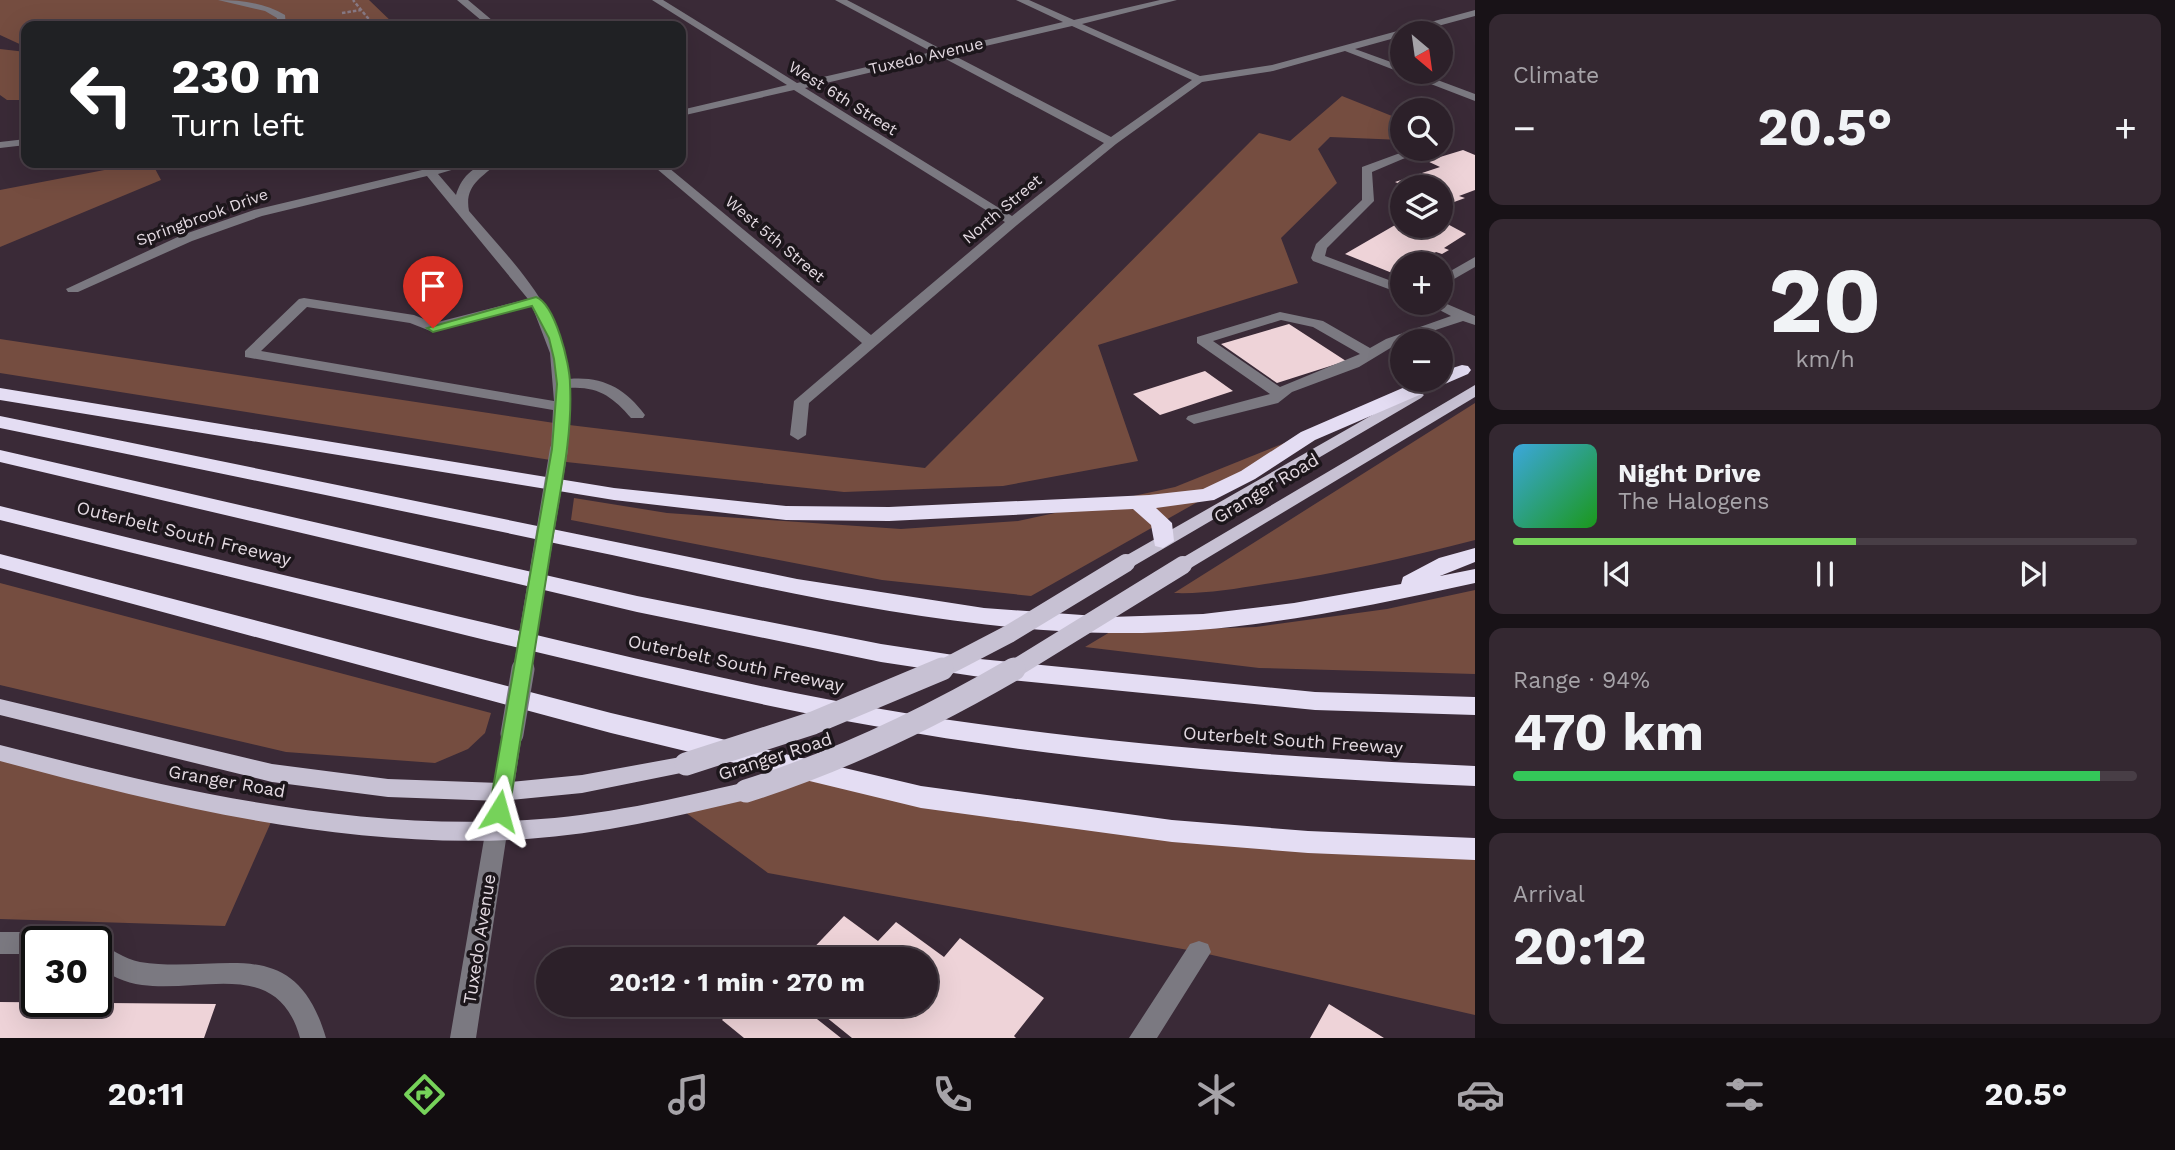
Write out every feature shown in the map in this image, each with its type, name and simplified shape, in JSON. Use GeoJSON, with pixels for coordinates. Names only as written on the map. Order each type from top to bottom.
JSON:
{"type":"FeatureCollection","features":[{"type":"Feature","properties":{"kind":"highway"},"geometry":{"type":"LineString","coordinates":[[0,394],[449,468],[746,510],[889,514],[1194,498],[1219,490],[1308,436],[1408,392]]}},
{"type":"Feature","properties":{"kind":"highway"},"geometry":{"type":"LineString","coordinates":[[0,422],[758,578],[951,612],[1063,623],[1160,624],[1253,618],[1388,595],[1475,576]]}},
{"type":"Feature","properties":{"kind":"highway","name":"Outerbelt South Freeway"},"geometry":{"type":"LineString","coordinates":[[0,456],[637,604],[881,653],[979,668],[1229,694],[1315,701],[1475,706]]}},
{"type":"Feature","properties":{"kind":"highway"},"geometry":{"type":"LineString","coordinates":[[1137,502],[1161,523],[1163,541]]}},
{"type":"Feature","properties":{"kind":"highway","name":"Outerbelt South Freeway"},"geometry":{"type":"LineString","coordinates":[[0,513],[618,663],[864,715],[1133,751],[1346,770],[1475,776]]}},
{"type":"Feature","properties":{"kind":"highway"},"geometry":{"type":"LineString","coordinates":[[1388,595],[1447,563],[1475,555]]}},
{"type":"Feature","properties":{"kind":"highway"},"geometry":{"type":"LineString","coordinates":[[0,561],[611,723],[921,797],[1172,831],[1308,842],[1475,849]]}},
{"type":"Feature","properties":{"kind":"main road","name":"Granger Road"},"geometry":{"type":"LineString","coordinates":[[0,707],[272,773],[388,788],[500,792],[582,784],[686,764],[793,731],[938,671],[1356,427],[1468,367]]}},
{"type":"Feature","properties":{"kind":"main road","name":"Granger Road"},"geometry":{"type":"LineString","coordinates":[[0,753],[95,779],[275,813],[378,827],[497,831],[612,820],[746,791],[827,765],[917,725],[1475,390]]}},
{"type":"Feature","properties":{"kind":"street"},"geometry":{"type":"LineString","coordinates":[[227,0],[268,9],[282,17],[282,21]]}},
{"type":"Feature","properties":{"kind":"street"},"geometry":{"type":"LineString","coordinates":[[463,0],[488,21]]}},
{"type":"Feature","properties":{"kind":"street","name":"West 6th Street"},"geometry":{"type":"LineString","coordinates":[[657,0],[1013,222]]}},
{"type":"Feature","properties":{"kind":"street"},"geometry":{"type":"LineString","coordinates":[[840,0],[1112,142]]}},
{"type":"Feature","properties":{"kind":"street"},"geometry":{"type":"LineString","coordinates":[[1021,0],[1199,79]]}},
{"type":"Feature","properties":{"kind":"street","name":"Tuxedo Avenue"},"geometry":{"type":"LineString","coordinates":[[686,112],[1172,0]]}},
{"type":"Feature","properties":{"kind":"street","name":"North Street"},"geometry":{"type":"LineString","coordinates":[[798,435],[797,417],[802,401],[1013,222],[1112,142],[1199,79],[1273,68],[1475,13]]}},
{"type":"Feature","properties":{"kind":"street"},"geometry":{"type":"LineString","coordinates":[[1345,48],[1390,65]]}},
{"type":"Feature","properties":{"kind":"street"},"geometry":{"type":"LineString","coordinates":[[1438,84],[1475,98]]}},
{"type":"Feature","properties":{"kind":"street"},"geometry":{"type":"LineString","coordinates":[[0,145],[21,143]]}},
{"type":"Feature","properties":{"kind":"street"},"geometry":{"type":"LineString","coordinates":[[1390,161],[1366,170],[1368,201],[1321,247],[1318,258],[1390,285]]}},
{"type":"Feature","properties":{"kind":"street","name":"Springbrook Drive"},"geometry":{"type":"LineString","coordinates":[[73,289],[187,238],[258,213],[422,168]]}},
{"type":"Feature","properties":{"kind":"street","name":"Tuxedo Avenue"},"geometry":{"type":"LineString","coordinates":[[427,168],[536,301],[555,338],[564,384],[559,449],[500,792],[497,831],[463,1038]]}},
{"type":"Feature","properties":{"kind":"street"},"geometry":{"type":"LineString","coordinates":[[463,211],[459,199],[463,188],[473,175],[484,168]]}},
{"type":"Feature","properties":{"kind":"street","name":"West 5th Street"},"geometry":{"type":"LineString","coordinates":[[662,168],[870,342]]}},
{"type":"Feature","properties":{"kind":"street"},"geometry":{"type":"LineString","coordinates":[[1453,275],[1475,261]]}},
{"type":"Feature","properties":{"kind":"street"},"geometry":{"type":"LineString","coordinates":[[536,301],[433,328],[414,319],[304,302],[250,354],[562,407]]}},
{"type":"Feature","properties":{"kind":"street"},"geometry":{"type":"LineString","coordinates":[[1453,312],[1469,319]]}},
{"type":"Feature","properties":{"kind":"street"},"geometry":{"type":"LineString","coordinates":[[1281,394],[1202,340],[1280,316],[1318,324],[1370,354]]}},
{"type":"Feature","properties":{"kind":"street"},"geometry":{"type":"LineString","coordinates":[[1194,419],[1272,400],[1391,342],[1469,319]]}},
{"type":"Feature","properties":{"kind":"street"},"geometry":{"type":"LineString","coordinates":[[564,384],[595,383],[610,387],[637,415]]}},
{"type":"Feature","properties":{"kind":"street"},"geometry":{"type":"LineString","coordinates":[[0,943],[21,943]]}},
{"type":"Feature","properties":{"kind":"street"},"geometry":{"type":"LineString","coordinates":[[1142,1038],[1199,952]]}},
{"type":"Feature","properties":{"kind":"street"},"geometry":{"type":"LineString","coordinates":[[112,963],[121,969],[144,974],[234,974],[270,980],[292,992],[307,1018],[313,1038]]}},
{"type":"Feature","properties":{"kind":"path"},"geometry":{"type":"LineString","coordinates":[[353,0],[371,21]]}},
{"type":"Feature","properties":{"kind":"path"},"geometry":{"type":"LineString","coordinates":[[341,13],[362,9]]}},
{"type":"Feature","properties":{"kind":"shaded area"},"geometry":{"type":"Polygon","coordinates":[[[0,0],[369,0],[391,21],[21,21],[21,45],[0,35],[0,0]]]}},
{"type":"Feature","properties":{"kind":"shaded area"},"geometry":{"type":"Polygon","coordinates":[[[0,49],[21,51],[21,100],[7,100],[0,95],[0,49]]]}},
{"type":"Feature","properties":{"kind":"shaded area"},"geometry":{"type":"Polygon","coordinates":[[[1342,96],[1390,115],[1390,140],[1330,137],[1318,149],[1337,183],[1281,238],[1298,283],[1098,345],[1138,461],[1003,486],[844,492],[557,461],[0,373],[0,339],[561,424],[925,468],[1259,133],[1290,141],[1342,96]]]}},
{"type":"Feature","properties":{"kind":"shaded area"},"geometry":{"type":"Polygon","coordinates":[[[115,168],[155,168],[161,180],[0,247],[0,190],[115,168]]]}},
{"type":"Feature","properties":{"kind":"shaded area"},"geometry":{"type":"Polygon","coordinates":[[[1475,403],[1475,540],[1318,575],[1220,591],[1174,593],[1475,403]]]}},
{"type":"Feature","properties":{"kind":"shaded area"},"geometry":{"type":"Polygon","coordinates":[[[1287,442],[1295,447],[1031,596],[882,580],[571,520],[574,498],[667,513],[901,529],[1018,521],[1175,487],[1287,442]]]}},
{"type":"Feature","properties":{"kind":"shaded area"},"geometry":{"type":"Polygon","coordinates":[[[0,583],[491,713],[485,733],[468,749],[435,763],[286,752],[0,685],[0,583]]]}},
{"type":"Feature","properties":{"kind":"shaded area"},"geometry":{"type":"Polygon","coordinates":[[[1475,590],[1475,674],[1259,668],[1085,647],[1110,632],[1256,627],[1387,609],[1475,590]]]}},
{"type":"Feature","properties":{"kind":"shaded area"},"geometry":{"type":"Polygon","coordinates":[[[0,753],[275,813],[225,926],[0,919],[0,753]]]}},
{"type":"Feature","properties":{"kind":"shaded area"},"geometry":{"type":"Polygon","coordinates":[[[813,770],[921,797],[1475,849],[1475,1015],[1199,952],[768,873],[678,807],[813,770]]]}},
{"type":"Feature","properties":{"kind":"building"},"geometry":{"type":"Polygon","coordinates":[[[1463,150],[1475,155],[1475,190],[1459,196],[1465,198],[1453,202],[1453,175],[1416,175],[1440,167],[1427,161],[1453,161],[1453,153],[1463,150]]]}},
{"type":"Feature","properties":{"kind":"building"},"geometry":{"type":"Polygon","coordinates":[[[1453,227],[1466,234],[1444,248],[1449,250],[1446,252],[1390,252],[1390,272],[1345,254],[1390,228],[1390,238],[1453,238],[1453,227]]]}},
{"type":"Feature","properties":{"kind":"building"},"geometry":{"type":"Polygon","coordinates":[[[1289,324],[1346,361],[1277,383],[1221,344],[1289,324]]]}},
{"type":"Feature","properties":{"kind":"building"},"geometry":{"type":"Polygon","coordinates":[[[1205,371],[1233,391],[1160,415],[1133,394],[1205,371]]]}},
{"type":"Feature","properties":{"kind":"building"},"geometry":{"type":"Polygon","coordinates":[[[844,916],[878,941],[896,922],[930,947],[814,947],[844,916]]]}},
{"type":"Feature","properties":{"kind":"building"},"geometry":{"type":"Polygon","coordinates":[[[960,938],[1044,998],[1014,1036],[1016,1038],[852,1038],[826,1017],[938,1017],[938,953],[944,957],[960,938]]]}},
{"type":"Feature","properties":{"kind":"building"},"geometry":{"type":"Polygon","coordinates":[[[0,1002],[21,1002],[21,1017],[112,1017],[112,1003],[216,1004],[204,1038],[0,1038],[0,1002]]]}},
{"type":"Feature","properties":{"kind":"building"},"geometry":{"type":"Polygon","coordinates":[[[1329,1004],[1384,1038],[1310,1038],[1329,1004]]]}},
{"type":"Feature","properties":{"kind":"building"},"geometry":{"type":"Polygon","coordinates":[[[725,1017],[814,1017],[841,1038],[744,1038],[722,1020],[725,1017]]]}},
{"type":"Feature","properties":{"kind":"route"},"geometry":{"type":"LineString","coordinates":[[433,328],[536,301],[555,338],[564,384],[559,449],[500,792],[499,811]]}}]}
